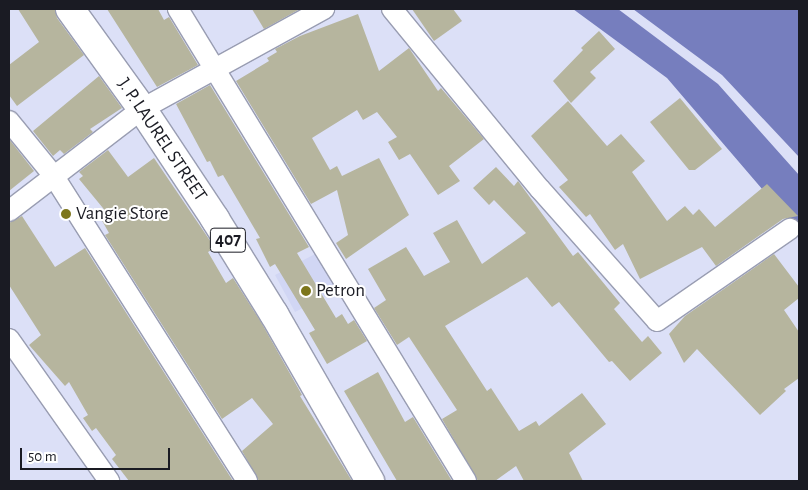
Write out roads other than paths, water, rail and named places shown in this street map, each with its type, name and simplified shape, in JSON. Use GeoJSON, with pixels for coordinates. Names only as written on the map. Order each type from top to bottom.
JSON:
{"type":"FeatureCollection","features":[{"type":"Feature","properties":{"kind":"main road","name":"J. P. LAUREL STREET"},"geometry":{"type":"LineString","coordinates":[[70,9],[142,109],[274,314],[370,481]]}},
{"type":"Feature","properties":{"kind":"street"},"geometry":{"type":"LineString","coordinates":[[178,9],[466,481]]}},
{"type":"Feature","properties":{"kind":"street"},"geometry":{"type":"LineString","coordinates":[[9,211],[53,175],[142,109],[213,68],[324,9]]}},
{"type":"Feature","properties":{"kind":"street"},"geometry":{"type":"LineString","coordinates":[[392,9],[540,189],[657,321],[790,229]]}},
{"type":"Feature","properties":{"kind":"street"},"geometry":{"type":"LineString","coordinates":[[9,121],[53,175],[247,481]]}},
{"type":"Feature","properties":{"kind":"street"},"geometry":{"type":"LineString","coordinates":[[9,339],[109,481]]}},
{"type":"Feature","properties":{"kind":"water"},"geometry":{"type":"Polygon","coordinates":[[[573,9],[618,9],[718,84],[799,175],[799,232],[667,78],[573,9]]]}},
{"type":"Feature","properties":{"kind":"water"},"geometry":{"type":"Polygon","coordinates":[[[633,9],[799,9],[799,157],[722,75],[633,9]]]}},
{"type":"Feature","properties":{"kind":"place","name":"Vangie Store"},"geometry":{"type":"Point","coordinates":[66,214]}},
{"type":"Feature","properties":{"kind":"place","name":"Petron"},"geometry":{"type":"Point","coordinates":[306,291]}}]}
